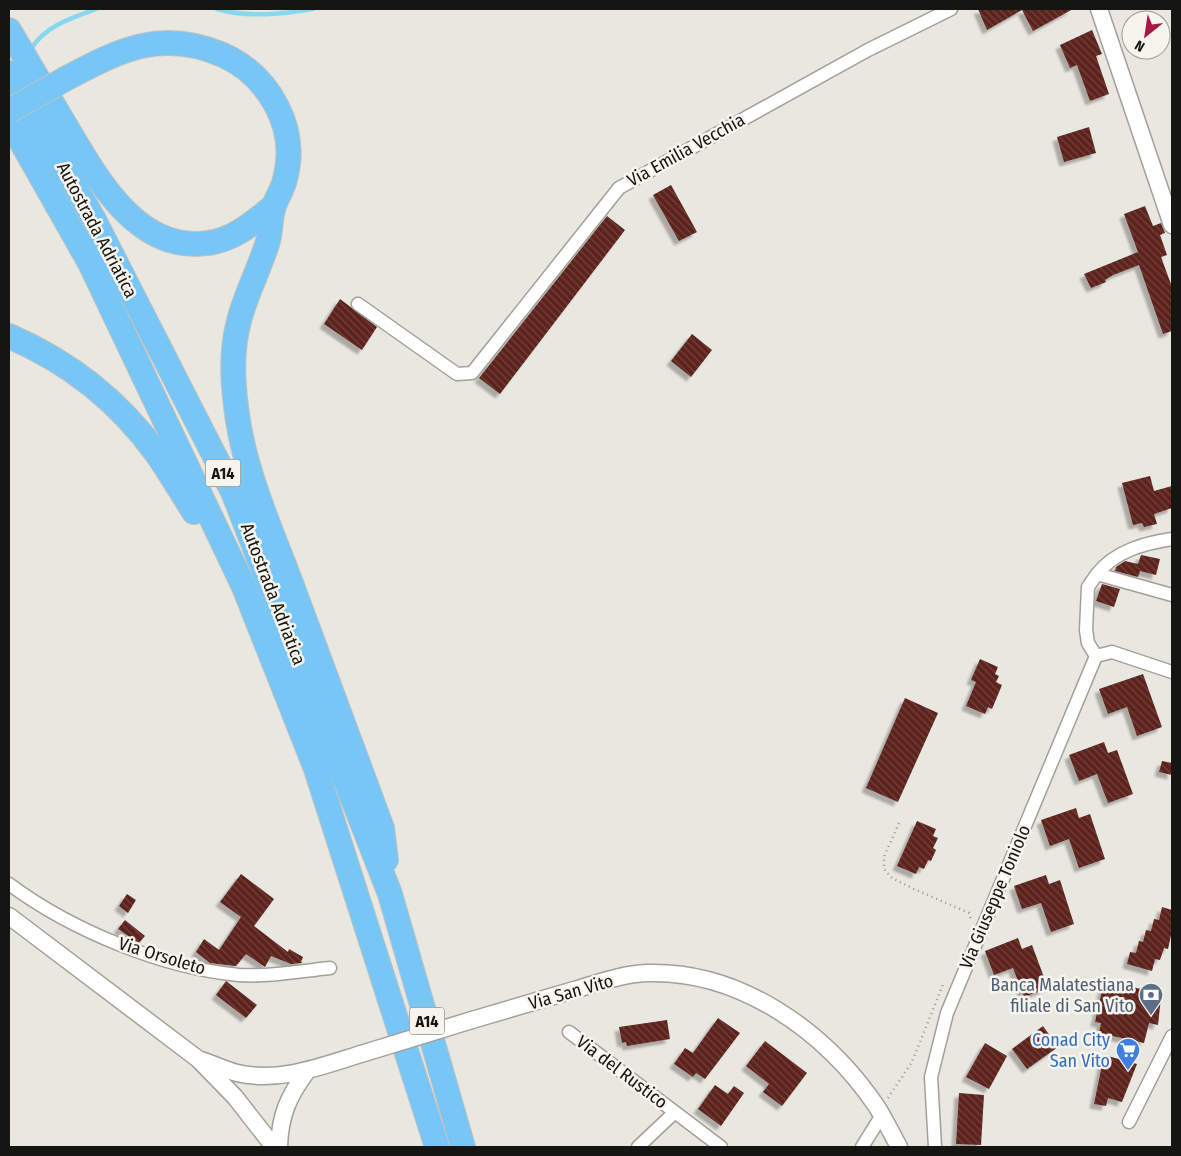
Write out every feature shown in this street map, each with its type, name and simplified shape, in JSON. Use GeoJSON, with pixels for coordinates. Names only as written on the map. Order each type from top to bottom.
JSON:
{"type":"FeatureCollection","features":[{"type":"Feature","properties":{"kind":"highway"},"geometry":{"type":"LineString","coordinates":[[9,30],[99,180],[122,208],[148,229],[176,242],[208,243],[228,238],[244,230],[274,206]]}},
{"type":"Feature","properties":{"kind":"highway"},"geometry":{"type":"LineString","coordinates":[[9,111],[123,49],[156,43],[193,45],[215,52],[243,66],[255,75],[277,104],[288,139],[288,162],[286,178],[274,206],[268,240],[246,296],[236,337],[233,380],[238,424],[255,487],[382,828],[390,894]]}},
{"type":"Feature","properties":{"kind":"highway","name":"Autostrada Adriatica"},"geometry":{"type":"LineString","coordinates":[[9,73],[93,218],[233,492],[390,894],[463,1147]]}},
{"type":"Feature","properties":{"kind":"highway","name":"Autostrada Adriatica"},"geometry":{"type":"LineString","coordinates":[[9,120],[90,263],[244,587],[316,770],[437,1147]]}},
{"type":"Feature","properties":{"kind":"highway"},"geometry":{"type":"LineString","coordinates":[[9,336],[32,346],[66,366],[120,409],[158,455],[244,587]]}},
{"type":"Feature","properties":{"kind":"street","name":"Via Emilia Vecchia"},"geometry":{"type":"LineString","coordinates":[[358,304],[457,374],[472,373],[619,188],[868,50],[950,9]]}},
{"type":"Feature","properties":{"kind":"street"},"geometry":{"type":"LineString","coordinates":[[1099,9],[1172,225]]}},
{"type":"Feature","properties":{"kind":"street"},"geometry":{"type":"LineString","coordinates":[[1172,539],[1127,551],[1106,564],[1088,587],[1086,630],[1088,643],[1096,656],[1112,652],[1172,672]]}},
{"type":"Feature","properties":{"kind":"street"},"geometry":{"type":"LineString","coordinates":[[1098,574],[1172,595]]}},
{"type":"Feature","properties":{"kind":"street","name":"Via Giuseppe Toniolo"},"geometry":{"type":"LineString","coordinates":[[935,1147],[931,1077],[947,1013],[1096,656]]}},
{"type":"Feature","properties":{"kind":"street","name":"Via Orsoleto"},"geometry":{"type":"LineString","coordinates":[[9,884],[32,901],[73,924],[118,944],[203,970],[241,975],[330,968]]}},
{"type":"Feature","properties":{"kind":"street"},"geometry":{"type":"LineString","coordinates":[[9,916],[198,1059],[235,1097],[274,1147]]}},
{"type":"Feature","properties":{"kind":"street","name":"Via San Vito"},"geometry":{"type":"LineString","coordinates":[[307,1071],[617,978],[647,973],[684,975],[736,988],[765,1001],[794,1020],[856,1080],[880,1112],[899,1147]]}},
{"type":"Feature","properties":{"kind":"street","name":"Via del Rustico"},"geometry":{"type":"LineString","coordinates":[[569,1032],[721,1147]]}},
{"type":"Feature","properties":{"kind":"street"},"geometry":{"type":"LineString","coordinates":[[1129,1122],[1172,1036]]}},
{"type":"Feature","properties":{"kind":"street"},"geometry":{"type":"LineString","coordinates":[[198,1059],[238,1073],[271,1075],[307,1071]]}},
{"type":"Feature","properties":{"kind":"street"},"geometry":{"type":"LineString","coordinates":[[279,1147],[282,1116],[291,1093],[307,1071]]}},
{"type":"Feature","properties":{"kind":"street","name":"Via del Rustico"},"geometry":{"type":"LineString","coordinates":[[638,1147],[675,1112]]}},
{"type":"Feature","properties":{"kind":"street"},"geometry":{"type":"LineString","coordinates":[[862,1147],[880,1112]]}},
{"type":"Feature","properties":{"kind":"path"},"geometry":{"type":"LineString","coordinates":[[899,823],[884,857],[884,869],[892,878],[969,913],[971,921]]}},
{"type":"Feature","properties":{"kind":"path"},"geometry":{"type":"LineString","coordinates":[[880,1112],[912,1062],[945,980]]}},
{"type":"Feature","properties":{"kind":"building"},"geometry":{"type":"Polygon","coordinates":[[[978,9],[1073,9],[1033,31],[1022,10],[987,30],[978,9]]]}},
{"type":"Feature","properties":{"kind":"building"},"geometry":{"type":"Polygon","coordinates":[[[1092,30],[1102,54],[1096,56],[1109,94],[1090,101],[1077,65],[1070,68],[1060,45],[1092,30]]]}},
{"type":"Feature","properties":{"kind":"building"},"geometry":{"type":"Polygon","coordinates":[[[1089,127],[1096,153],[1064,162],[1057,137],[1089,127]]]}},
{"type":"Feature","properties":{"kind":"building"},"geometry":{"type":"Polygon","coordinates":[[[671,185],[697,232],[679,241],[653,195],[671,185]]]}},
{"type":"Feature","properties":{"kind":"building"},"geometry":{"type":"Polygon","coordinates":[[[1145,206],[1153,226],[1161,223],[1165,233],[1160,235],[1167,255],[1161,257],[1172,287],[1172,331],[1163,334],[1139,265],[1113,275],[1105,280],[1106,282],[1091,288],[1084,274],[1138,252],[1124,214],[1145,206]]]}},
{"type":"Feature","properties":{"kind":"building"},"geometry":{"type":"Polygon","coordinates":[[[607,216],[625,230],[500,394],[479,378],[607,216]]]}},
{"type":"Feature","properties":{"kind":"building"},"geometry":{"type":"Polygon","coordinates":[[[340,299],[377,327],[362,350],[324,324],[340,299]]]}},
{"type":"Feature","properties":{"kind":"building"},"geometry":{"type":"Polygon","coordinates":[[[692,334],[712,350],[691,377],[671,361],[692,334]]]}},
{"type":"Feature","properties":{"kind":"building"},"geometry":{"type":"Polygon","coordinates":[[[1150,476],[1154,491],[1172,486],[1172,508],[1154,514],[1157,524],[1144,527],[1142,523],[1133,525],[1122,483],[1150,476]]]}},
{"type":"Feature","properties":{"kind":"building"},"geometry":{"type":"Polygon","coordinates":[[[1141,555],[1160,559],[1156,575],[1140,571],[1138,577],[1115,571],[1116,567],[1125,561],[1138,564],[1141,555]]]}},
{"type":"Feature","properties":{"kind":"building"},"geometry":{"type":"Polygon","coordinates":[[[1102,584],[1120,589],[1114,607],[1096,601],[1102,584]]]}},
{"type":"Feature","properties":{"kind":"building"},"geometry":{"type":"Polygon","coordinates":[[[980,659],[998,667],[995,674],[999,676],[996,682],[1002,685],[992,709],[988,707],[985,714],[966,706],[976,682],[971,680],[980,659]]]}},
{"type":"Feature","properties":{"kind":"building"},"geometry":{"type":"Polygon","coordinates":[[[1143,674],[1162,727],[1137,736],[1127,707],[1108,714],[1099,689],[1143,674]]]}},
{"type":"Feature","properties":{"kind":"building"},"geometry":{"type":"Polygon","coordinates":[[[905,698],[938,713],[898,802],[866,788],[905,698]]]}},
{"type":"Feature","properties":{"kind":"building"},"geometry":{"type":"Polygon","coordinates":[[[1104,742],[1108,753],[1117,750],[1133,794],[1108,803],[1097,774],[1079,781],[1069,755],[1104,742]]]}},
{"type":"Feature","properties":{"kind":"building"},"geometry":{"type":"Polygon","coordinates":[[[1162,761],[1172,763],[1172,775],[1159,772],[1162,761]]]}},
{"type":"Feature","properties":{"kind":"building"},"geometry":{"type":"Polygon","coordinates":[[[1076,808],[1079,818],[1090,814],[1105,859],[1079,868],[1069,839],[1050,846],[1041,820],[1076,808]]]}},
{"type":"Feature","properties":{"kind":"building"},"geometry":{"type":"Polygon","coordinates":[[[917,821],[936,829],[933,836],[938,838],[933,848],[936,850],[931,861],[928,860],[924,869],[919,867],[916,874],[897,866],[917,821]]]}},
{"type":"Feature","properties":{"kind":"building"},"geometry":{"type":"Polygon","coordinates":[[[241,874],[274,899],[254,926],[288,952],[289,949],[303,957],[301,962],[303,963],[291,964],[271,956],[265,967],[246,954],[236,966],[210,963],[196,952],[204,939],[219,950],[241,917],[220,902],[241,874]]]}},
{"type":"Feature","properties":{"kind":"building"},"geometry":{"type":"Polygon","coordinates":[[[1046,875],[1049,884],[1060,880],[1074,924],[1051,932],[1041,903],[1022,909],[1014,886],[1046,875]]]}},
{"type":"Feature","properties":{"kind":"building"},"geometry":{"type":"Polygon","coordinates":[[[127,894],[136,900],[128,913],[119,906],[127,894]]]}},
{"type":"Feature","properties":{"kind":"building"},"geometry":{"type":"Polygon","coordinates":[[[1162,907],[1172,910],[1172,931],[1168,949],[1164,948],[1160,960],[1155,959],[1152,971],[1127,964],[1130,952],[1136,953],[1139,941],[1143,942],[1146,930],[1151,931],[1154,919],[1159,920],[1162,907]]]}},
{"type":"Feature","properties":{"kind":"building"},"geometry":{"type":"Polygon","coordinates":[[[125,920],[145,936],[139,943],[118,929],[125,920]]]}},
{"type":"Feature","properties":{"kind":"building"},"geometry":{"type":"Polygon","coordinates":[[[1018,938],[1022,949],[1032,945],[1048,988],[1024,997],[1013,968],[994,975],[985,951],[1018,938]]]}},
{"type":"Feature","properties":{"kind":"building"},"geometry":{"type":"Polygon","coordinates":[[[226,981],[257,1005],[246,1018],[216,995],[226,981]]]}},
{"type":"Feature","properties":{"kind":"building"},"geometry":{"type":"Polygon","coordinates":[[[1104,982],[1147,990],[1161,997],[1158,1025],[1149,1023],[1144,1043],[1099,1033],[1101,1023],[1095,1022],[1104,982]]]}},
{"type":"Feature","properties":{"kind":"building"},"geometry":{"type":"Polygon","coordinates":[[[718,1018],[740,1033],[705,1079],[696,1073],[693,1077],[674,1064],[685,1048],[693,1053],[718,1018]]]}},
{"type":"Feature","properties":{"kind":"building"},"geometry":{"type":"Polygon","coordinates":[[[667,1020],[670,1039],[627,1046],[626,1042],[622,1043],[619,1027],[667,1020]]]}},
{"type":"Feature","properties":{"kind":"building"},"geometry":{"type":"Polygon","coordinates":[[[1043,1026],[1058,1047],[1027,1069],[1012,1049],[1043,1026]]]}},
{"type":"Feature","properties":{"kind":"building"},"geometry":{"type":"Polygon","coordinates":[[[765,1041],[807,1073],[782,1106],[763,1092],[769,1084],[746,1066],[765,1041]]]}},
{"type":"Feature","properties":{"kind":"building"},"geometry":{"type":"Polygon","coordinates":[[[985,1043],[1007,1056],[989,1089],[966,1077],[985,1043]]]}},
{"type":"Feature","properties":{"kind":"building"},"geometry":{"type":"Polygon","coordinates":[[[1104,1055],[1137,1064],[1122,1102],[1108,1098],[1106,1106],[1094,1104],[1104,1055]]]}},
{"type":"Feature","properties":{"kind":"building"},"geometry":{"type":"Polygon","coordinates":[[[715,1085],[728,1094],[734,1086],[744,1093],[721,1126],[698,1109],[715,1085]]]}},
{"type":"Feature","properties":{"kind":"building"},"geometry":{"type":"Polygon","coordinates":[[[959,1093],[984,1095],[981,1145],[956,1144],[959,1093]]]}},
{"type":"Feature","properties":{"kind":"waterway"},"geometry":{"type":"LineString","coordinates":[[31,49],[44,34],[59,24],[96,9]]}},
{"type":"Feature","properties":{"kind":"waterway"},"geometry":{"type":"LineString","coordinates":[[217,9],[241,14],[277,14],[313,9]]}},
{"type":"Feature","properties":{"kind":"place","name":"Banca Malatestiana filiale di San Vito"},"geometry":{"type":"Point","coordinates":[1151,1016]}},
{"type":"Feature","properties":{"kind":"place","name":"Conad City San Vito"},"geometry":{"type":"Point","coordinates":[1128,1071]}}]}
